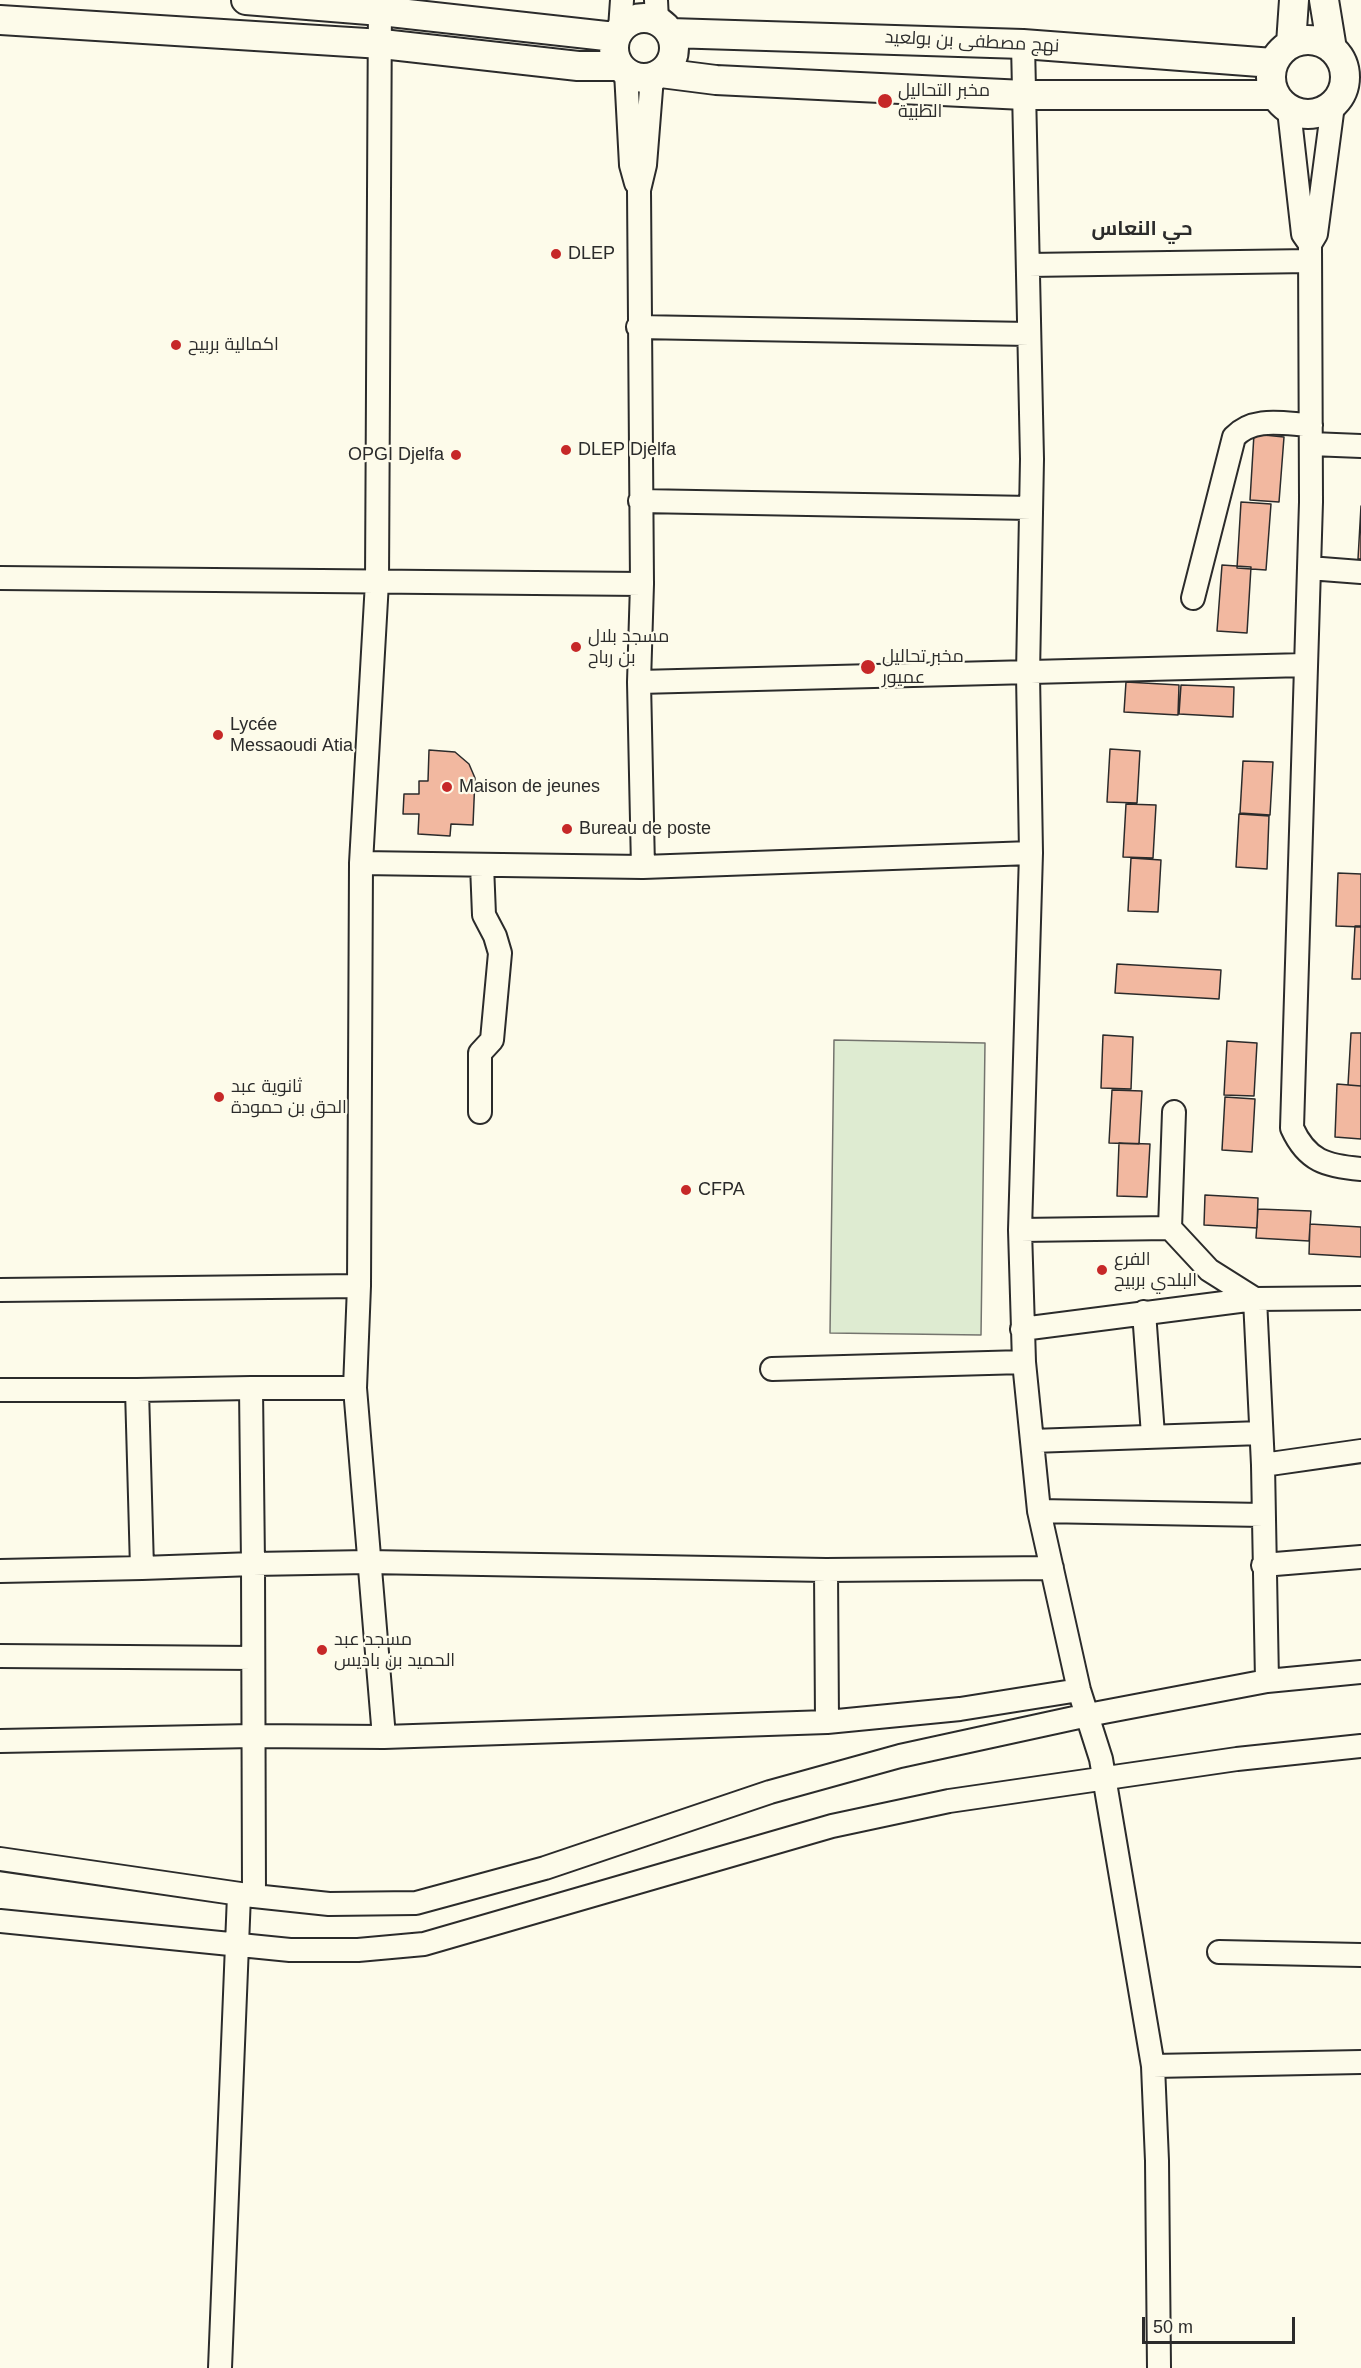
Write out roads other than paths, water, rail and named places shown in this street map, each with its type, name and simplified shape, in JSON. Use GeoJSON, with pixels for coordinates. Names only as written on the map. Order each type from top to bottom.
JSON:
{"type":"FeatureCollection","features":[{"type":"Feature","properties":{"kind":"main road"},"geometry":{"type":"LineString","coordinates":[[246,0],[381,5],[618,33]]}},
{"type":"Feature","properties":{"kind":"main road"},"geometry":{"type":"LineString","coordinates":[[1282,102],[1270,74],[1282,54],[1294,0]]}},
{"type":"Feature","properties":{"kind":"main road"},"geometry":{"type":"LineString","coordinates":[[0,20],[382,44],[716,80],[1024,95],[1282,102],[1311,114],[1345,98],[1344,55],[1324,0]]}},
{"type":"Feature","properties":{"kind":"main road"},"geometry":{"type":"LineString","coordinates":[[636,18],[661,18],[674,50],[668,67],[640,72],[615,57],[618,33],[636,18]]}},
{"type":"Feature","properties":{"kind":"main road","name":"نهج مصطفى بن بولعيد"},"geometry":{"type":"LineString","coordinates":[[661,18],[890,38],[1282,54]]}},
{"type":"Feature","properties":{"kind":"main road"},"geometry":{"type":"LineString","coordinates":[[1282,54],[1312,40],[1344,55]]}},
{"type":"Feature","properties":{"kind":"street"},"geometry":{"type":"LineString","coordinates":[[618,33],[622,0]]}},
{"type":"Feature","properties":{"kind":"street"},"geometry":{"type":"LineString","coordinates":[[381,5],[378,582],[361,863],[359,1286],[355,1388],[384,1737]]}},
{"type":"Feature","properties":{"kind":"street"},"geometry":{"type":"LineString","coordinates":[[1023,44],[1031,508],[1028,674],[1030,853],[1020,1230],[1024,1362],[1039,1511],[1079,1690],[1102,1768],[1153,2066],[1157,2161],[1159,2368]]}},
{"type":"Feature","properties":{"kind":"street"},"geometry":{"type":"LineString","coordinates":[[640,72],[631,165],[639,189],[638,327],[642,584],[639,682],[643,867]]}},
{"type":"Feature","properties":{"kind":"street"},"geometry":{"type":"LineString","coordinates":[[1345,98],[1316,234],[1310,252],[1309,568],[1292,1128],[1301,1147],[1316,1160],[1361,1169]]}},
{"type":"Feature","properties":{"kind":"street"},"geometry":{"type":"LineString","coordinates":[[1282,102],[1303,234],[1310,252]]}},
{"type":"Feature","properties":{"kind":"street"},"geometry":{"type":"LineString","coordinates":[[1028,265],[1310,252]]}},
{"type":"Feature","properties":{"kind":"street"},"geometry":{"type":"LineString","coordinates":[[638,327],[1029,334]]}},
{"type":"Feature","properties":{"kind":"street"},"geometry":{"type":"LineString","coordinates":[[1193,598],[1234,437],[1243,428],[1255,422],[1361,446]]}},
{"type":"Feature","properties":{"kind":"street"},"geometry":{"type":"LineString","coordinates":[[640,501],[1031,508]]}},
{"type":"Feature","properties":{"kind":"street"},"geometry":{"type":"LineString","coordinates":[[1309,568],[1361,572]]}},
{"type":"Feature","properties":{"kind":"street"},"geometry":{"type":"LineString","coordinates":[[0,578],[642,584]]}},
{"type":"Feature","properties":{"kind":"street"},"geometry":{"type":"LineString","coordinates":[[639,682],[1028,674],[1305,665]]}},
{"type":"Feature","properties":{"kind":"street"},"geometry":{"type":"LineString","coordinates":[[361,863],[643,867],[1030,853]]}},
{"type":"Feature","properties":{"kind":"street"},"geometry":{"type":"LineString","coordinates":[[480,1112],[480,1053],[492,1040],[500,952],[484,915],[482,865]]}},
{"type":"Feature","properties":{"kind":"street"},"geometry":{"type":"LineString","coordinates":[[1174,1112],[1170,1228],[1209,1270],[1255,1299]]}},
{"type":"Feature","properties":{"kind":"street"},"geometry":{"type":"LineString","coordinates":[[1020,1230],[1170,1228]]}},
{"type":"Feature","properties":{"kind":"street"},"geometry":{"type":"LineString","coordinates":[[0,1290],[359,1286]]}},
{"type":"Feature","properties":{"kind":"street"},"geometry":{"type":"LineString","coordinates":[[1023,1329],[1255,1299],[1361,1298]]}},
{"type":"Feature","properties":{"kind":"street"},"geometry":{"type":"LineString","coordinates":[[1255,1299],[1263,1465],[1263,1565],[1268,1681]]}},
{"type":"Feature","properties":{"kind":"street"},"geometry":{"type":"LineString","coordinates":[[1144,1312],[1153,1436]]}},
{"type":"Feature","properties":{"kind":"street"},"geometry":{"type":"LineString","coordinates":[[772,1369],[1024,1362]]}},
{"type":"Feature","properties":{"kind":"street"},"geometry":{"type":"LineString","coordinates":[[220,2368],[235,1945],[246,1895],[252,1736],[251,1388]]}},
{"type":"Feature","properties":{"kind":"street"},"geometry":{"type":"LineString","coordinates":[[0,1390],[355,1388]]}},
{"type":"Feature","properties":{"kind":"street"},"geometry":{"type":"LineString","coordinates":[[137,1390],[142,1568]]}},
{"type":"Feature","properties":{"kind":"street"},"geometry":{"type":"LineString","coordinates":[[1032,1441],[1261,1433]]}},
{"type":"Feature","properties":{"kind":"street"},"geometry":{"type":"LineString","coordinates":[[1263,1465],[1361,1451]]}},
{"type":"Feature","properties":{"kind":"street"},"geometry":{"type":"LineString","coordinates":[[1039,1511],[1263,1515]]}},
{"type":"Feature","properties":{"kind":"street"},"geometry":{"type":"LineString","coordinates":[[1263,1565],[1361,1557]]}},
{"type":"Feature","properties":{"kind":"street"},"geometry":{"type":"LineString","coordinates":[[0,1572],[368,1562],[826,1570],[1052,1568]]}},
{"type":"Feature","properties":{"kind":"street"},"geometry":{"type":"LineString","coordinates":[[826,1570],[827,1722]]}},
{"type":"Feature","properties":{"kind":"street"},"geometry":{"type":"LineString","coordinates":[[0,1656],[253,1658]]}},
{"type":"Feature","properties":{"kind":"street"},"geometry":{"type":"LineString","coordinates":[[0,1859],[144,1878],[246,1895],[329,1904],[416,1903],[545,1868],[770,1792],[889,1759],[1090,1723],[1268,1681],[1361,1672]]}},
{"type":"Feature","properties":{"kind":"street"},"geometry":{"type":"LineString","coordinates":[[0,1742],[252,1736],[384,1737],[827,1722],[960,1709],[1079,1690]]}},
{"type":"Feature","properties":{"kind":"street"},"geometry":{"type":"LineString","coordinates":[[0,1921],[290,1950],[358,1950],[423,1944],[832,1826],[1102,1768],[1361,1746]]}},
{"type":"Feature","properties":{"kind":"street"},"geometry":{"type":"LineString","coordinates":[[1219,1952],[1361,1955]]}},
{"type":"Feature","properties":{"kind":"street"},"geometry":{"type":"LineString","coordinates":[[1153,2066],[1361,2062]]}},
{"type":"Feature","properties":{"kind":"place","name":"مخبر التحاليل الطبية"},"geometry":{"type":"Point","coordinates":[885,101]}},
{"type":"Feature","properties":{"kind":"place","name":"DLEP"},"geometry":{"type":"Point","coordinates":[556,254]}},
{"type":"Feature","properties":{"kind":"place","name":"اكمالية بربيح"},"geometry":{"type":"Point","coordinates":[176,345]}},
{"type":"Feature","properties":{"kind":"place","name":"DLEP Djelfa"},"geometry":{"type":"Point","coordinates":[566,450]}},
{"type":"Feature","properties":{"kind":"place","name":"OPGI Djelfa"},"geometry":{"type":"Point","coordinates":[456,455]}},
{"type":"Feature","properties":{"kind":"place","name":"مسجد بلال بن رباح"},"geometry":{"type":"Point","coordinates":[576,647]}},
{"type":"Feature","properties":{"kind":"place","name":"مخبر تحاليل عميور"},"geometry":{"type":"Point","coordinates":[868,667]}},
{"type":"Feature","properties":{"kind":"place","name":"Lycée Messaoudi Atia"},"geometry":{"type":"Point","coordinates":[218,735]}},
{"type":"Feature","properties":{"kind":"place","name":"Maison de jeunes"},"geometry":{"type":"Point","coordinates":[447,787]}},
{"type":"Feature","properties":{"kind":"place","name":"Bureau de poste"},"geometry":{"type":"Point","coordinates":[567,829]}},
{"type":"Feature","properties":{"kind":"place","name":"ثانوية عبد الحق بن حمودة"},"geometry":{"type":"Point","coordinates":[219,1097]}},
{"type":"Feature","properties":{"kind":"place","name":"CFPA"},"geometry":{"type":"Point","coordinates":[686,1190]}},
{"type":"Feature","properties":{"kind":"place","name":"الفرع البلدي بربيح"},"geometry":{"type":"Point","coordinates":[1102,1270]}},
{"type":"Feature","properties":{"kind":"place","name":"مسجد عبد الحميد بن باديس"},"geometry":{"type":"Point","coordinates":[322,1650]}},
{"type":"Feature","properties":{"kind":"district","name":"حي النعاس"},"geometry":{"type":"Point","coordinates":[1142,229]}}]}
